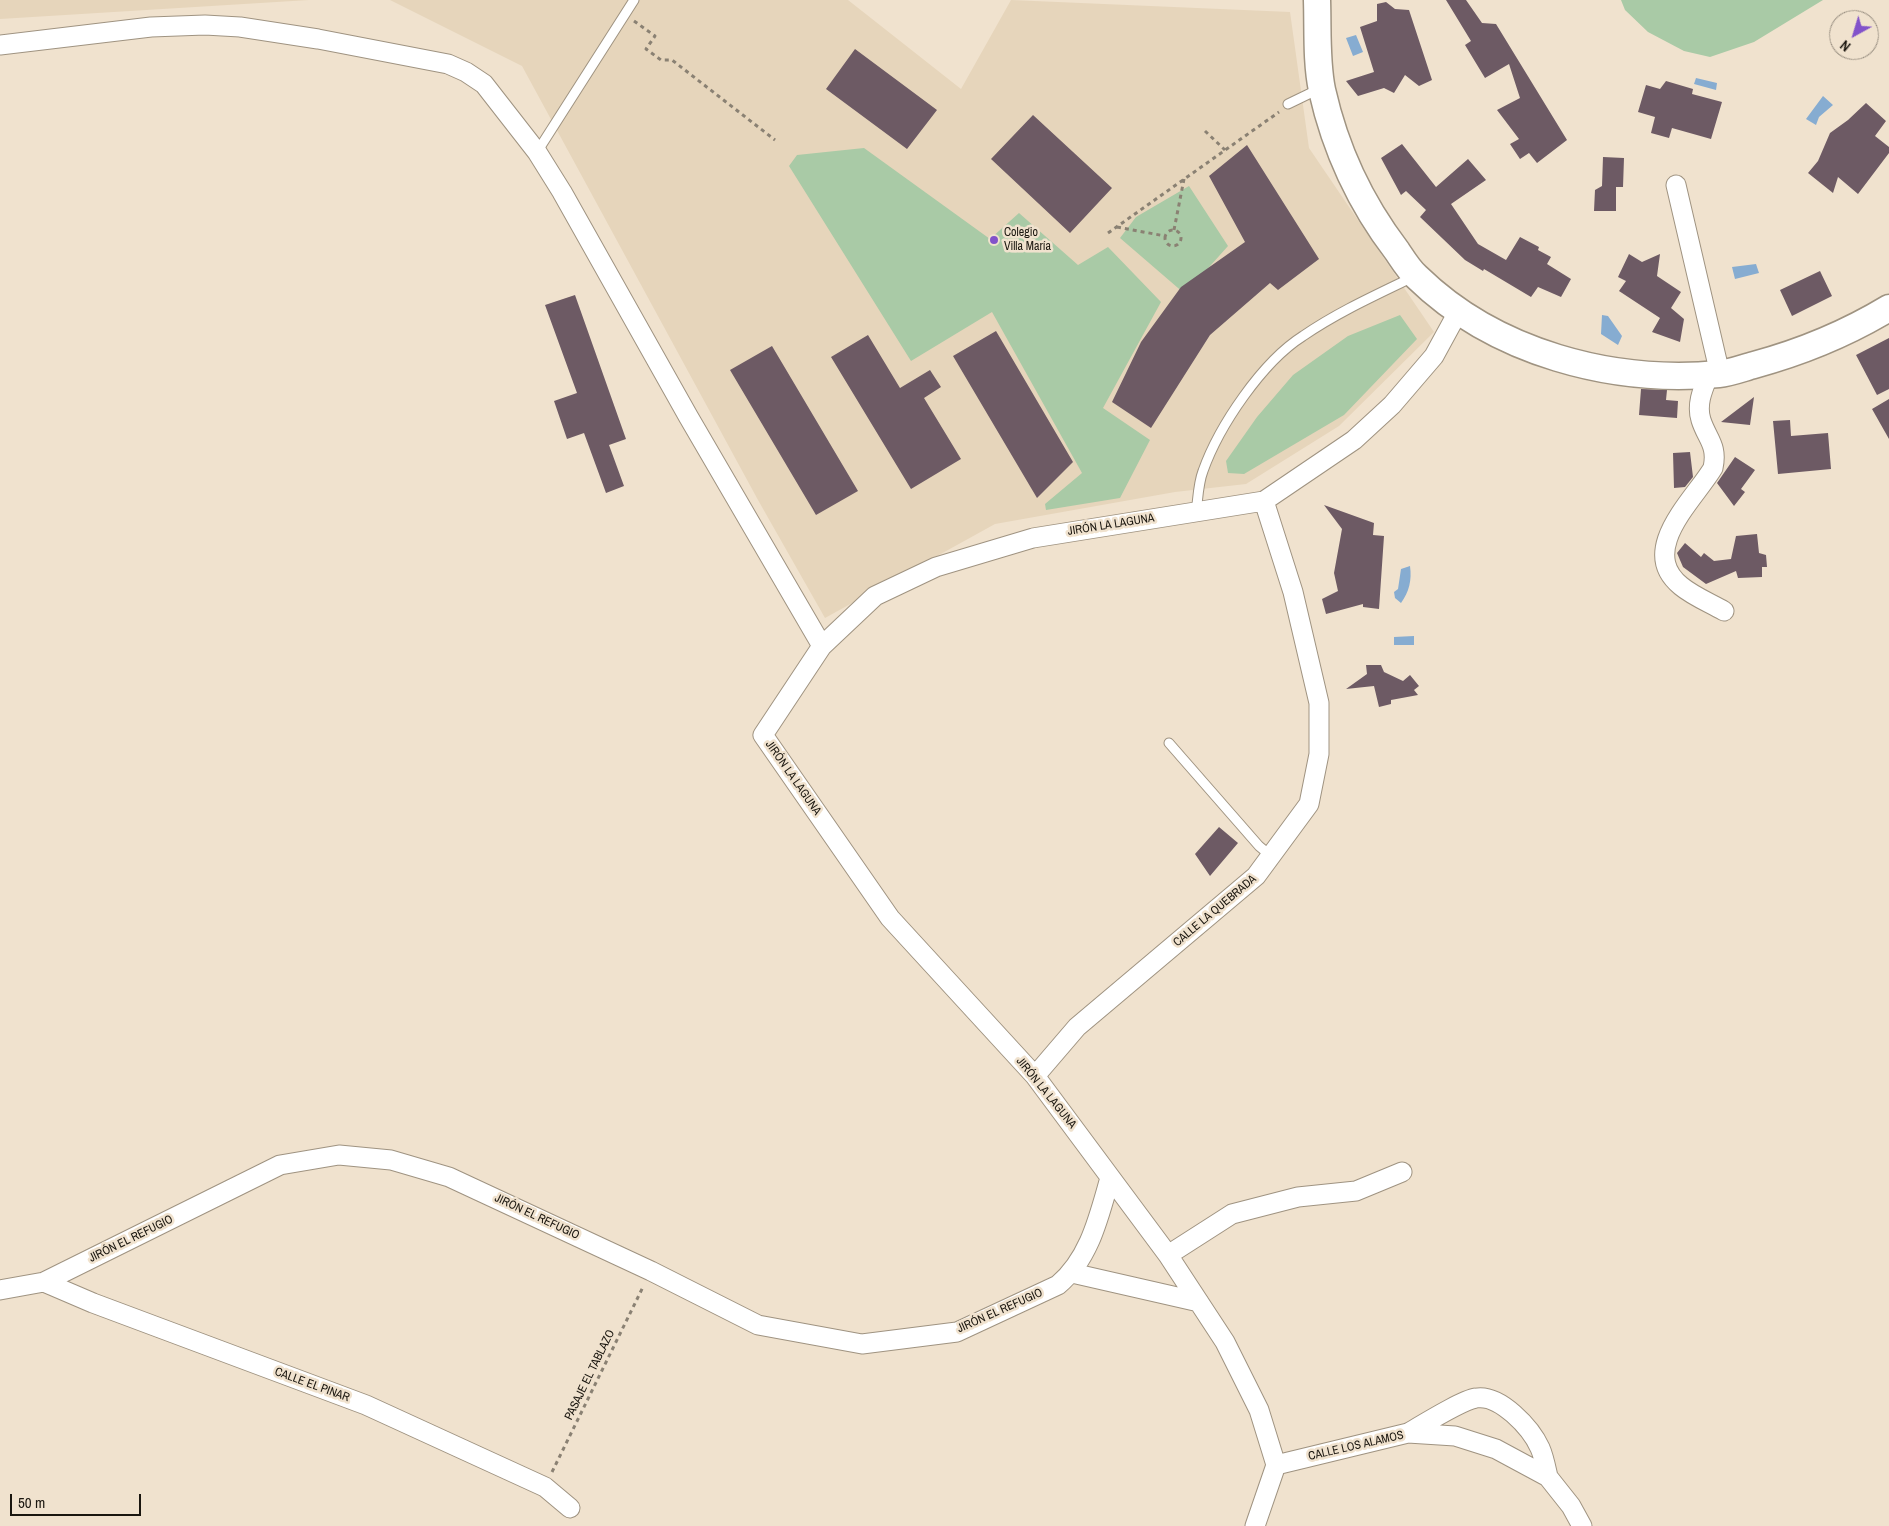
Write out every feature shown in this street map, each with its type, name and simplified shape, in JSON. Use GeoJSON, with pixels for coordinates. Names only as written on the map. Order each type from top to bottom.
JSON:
{"type":"FeatureCollection","features":[{"type":"Feature","properties":{"kind":"street"},"geometry":{"type":"LineString","coordinates":[[1317,0],[1322,88],[1338,144],[1356,186],[1386,236],[1416,276],[1458,312],[1516,343],[1559,358],[1606,370],[1656,375],[1715,374],[1790,356],[1834,339],[1887,314]]}},
{"type":"Feature","properties":{"kind":"street"},"geometry":{"type":"LineString","coordinates":[[0,45],[151,27],[206,25],[318,39],[448,64],[466,72],[484,84],[537,152],[562,192],[693,425],[822,646]]}},
{"type":"Feature","properties":{"kind":"street"},"geometry":{"type":"LineString","coordinates":[[1676,185],[1715,374],[1699,399],[1701,420],[1713,446],[1714,463],[1707,478],[1678,515],[1669,532],[1665,553],[1668,568],[1681,586],[1724,611]]}},
{"type":"Feature","properties":{"kind":"street","name":"JIRÓN LA LAGUNA"},"geometry":{"type":"LineString","coordinates":[[1276,1465],[1260,1410],[1225,1342],[1168,1255],[1035,1076],[890,918],[763,735],[822,646],[875,596],[936,567],[1033,538],[1264,501],[1354,440],[1392,405],[1434,356],[1458,312]]}},
{"type":"Feature","properties":{"kind":"street","name":"CALLE LA QUEBRADA"},"geometry":{"type":"LineString","coordinates":[[1035,1076],[1077,1027],[1256,876],[1309,804],[1319,754],[1319,703],[1293,592],[1264,501]]}},
{"type":"Feature","properties":{"kind":"street","name":"JIRÓN EL REFUGIO"},"geometry":{"type":"LineString","coordinates":[[0,1290],[44,1282],[280,1165],[339,1155],[391,1160],[449,1177],[651,1270],[758,1325],[862,1344],[956,1332],[1058,1285],[1072,1273],[1084,1254],[1097,1222],[1110,1178]]}},
{"type":"Feature","properties":{"kind":"street"},"geometry":{"type":"LineString","coordinates":[[1168,1255],[1232,1214],[1298,1197],[1356,1191],[1402,1172]]}},
{"type":"Feature","properties":{"kind":"street"},"geometry":{"type":"LineString","coordinates":[[1072,1273],[1199,1302]]}},
{"type":"Feature","properties":{"kind":"street","name":"CALLE EL PINAR"},"geometry":{"type":"LineString","coordinates":[[44,1282],[102,1307],[366,1405],[545,1487],[570,1508]]}},
{"type":"Feature","properties":{"kind":"street"},"geometry":{"type":"LineString","coordinates":[[1408,1433],[1430,1419],[1476,1398],[1489,1399],[1501,1404],[1526,1427],[1540,1447],[1548,1478]]}},
{"type":"Feature","properties":{"kind":"street","name":"CALLE LOS ALAMOS"},"geometry":{"type":"LineString","coordinates":[[1276,1465],[1408,1433],[1454,1436],[1496,1449],[1548,1478],[1571,1506],[1582,1526]]}},
{"type":"Feature","properties":{"kind":"street"},"geometry":{"type":"LineString","coordinates":[[1255,1526],[1276,1465]]}},
{"type":"Feature","properties":{"kind":"lane"},"geometry":{"type":"LineString","coordinates":[[537,152],[634,0]]}},
{"type":"Feature","properties":{"kind":"lane"},"geometry":{"type":"LineString","coordinates":[[1285,108],[1322,88]]}},
{"type":"Feature","properties":{"kind":"lane"},"geometry":{"type":"LineString","coordinates":[[1196,513],[1202,473],[1217,435],[1263,372],[1301,337],[1349,308],[1416,276]]}},
{"type":"Feature","properties":{"kind":"lane"},"geometry":{"type":"LineString","coordinates":[[1169,743],[1258,846],[1271,856]]}},
{"type":"Feature","properties":{"kind":"path"},"geometry":{"type":"LineString","coordinates":[[625,15],[655,36],[646,49],[661,60],[672,60],[775,140]]}},
{"type":"Feature","properties":{"kind":"path"},"geometry":{"type":"LineString","coordinates":[[1108,233],[1285,108]]}},
{"type":"Feature","properties":{"kind":"path"},"geometry":{"type":"LineString","coordinates":[[1205,131],[1225,150]]}},
{"type":"Feature","properties":{"kind":"path"},"geometry":{"type":"LineString","coordinates":[[1174,230],[1184,179]]}},
{"type":"Feature","properties":{"kind":"path"},"geometry":{"type":"LineString","coordinates":[[1117,227],[1165,236]]}},
{"type":"Feature","properties":{"kind":"path"},"geometry":{"type":"LineString","coordinates":[[1165,236],[1169,245],[1177,245],[1181,238],[1180,234],[1174,230]]}},
{"type":"Feature","properties":{"kind":"path"},"geometry":{"type":"LineString","coordinates":[[1165,236],[1169,231],[1174,230]]}},
{"type":"Feature","properties":{"kind":"path","name":"PASAJE EL TABLAZO"},"geometry":{"type":"LineString","coordinates":[[545,1487],[651,1270]]}},
{"type":"Feature","properties":{"kind":"shaded area"},"geometry":{"type":"Polygon","coordinates":[[[0,0],[309,0],[0,19],[0,0]]]}},
{"type":"Feature","properties":{"kind":"shaded area","name":"Colegio Villa María"},"geometry":{"type":"Polygon","coordinates":[[[390,0],[848,0],[961,89],[1011,0],[1290,12],[1309,148],[1434,332],[1339,426],[1246,484],[1175,492],[995,524],[825,618],[758,500],[522,66],[390,0]]]}},
{"type":"Feature","properties":{"kind":"green space"},"geometry":{"type":"Polygon","coordinates":[[[1621,0],[1823,0],[1754,42],[1710,57],[1684,51],[1648,32],[1625,10],[1621,0]]]}},
{"type":"Feature","properties":{"kind":"green space"},"geometry":{"type":"Polygon","coordinates":[[[864,148],[990,239],[1019,213],[1078,265],[1108,247],[1161,302],[1103,408],[1150,440],[1120,498],[1046,510],[1045,504],[1082,473],[992,312],[911,361],[789,166],[797,155],[864,148]]]}},
{"type":"Feature","properties":{"kind":"green space"},"geometry":{"type":"Polygon","coordinates":[[[1189,186],[1228,246],[1185,294],[1120,238],[1136,217],[1189,186]]]}},
{"type":"Feature","properties":{"kind":"green space"},"geometry":{"type":"Polygon","coordinates":[[[1400,315],[1417,339],[1344,415],[1244,474],[1228,473],[1226,461],[1257,417],[1293,375],[1348,336],[1400,315]]]}},
{"type":"Feature","properties":{"kind":"water"},"geometry":{"type":"Polygon","coordinates":[[[1356,35],[1363,52],[1353,56],[1346,38],[1356,35]]]}},
{"type":"Feature","properties":{"kind":"water"},"geometry":{"type":"Polygon","coordinates":[[[1696,78],[1717,83],[1716,90],[1694,84],[1696,78]]]}},
{"type":"Feature","properties":{"kind":"water"},"geometry":{"type":"Polygon","coordinates":[[[1823,96],[1833,105],[1819,117],[1816,125],[1806,119],[1823,96]]]}},
{"type":"Feature","properties":{"kind":"water"},"geometry":{"type":"Polygon","coordinates":[[[1756,264],[1759,273],[1735,279],[1732,267],[1756,264]]]}},
{"type":"Feature","properties":{"kind":"water"},"geometry":{"type":"Polygon","coordinates":[[[1602,315],[1608,316],[1622,336],[1618,345],[1601,334],[1602,315]]]}},
{"type":"Feature","properties":{"kind":"water"},"geometry":{"type":"Polygon","coordinates":[[[1410,566],[1409,586],[1401,603],[1395,598],[1394,592],[1398,589],[1401,569],[1410,566]]]}},
{"type":"Feature","properties":{"kind":"water"},"geometry":{"type":"Polygon","coordinates":[[[1414,636],[1414,645],[1394,645],[1394,637],[1414,636]]]}},
{"type":"Feature","properties":{"kind":"building"},"geometry":{"type":"Polygon","coordinates":[[[1446,0],[1466,0],[1482,23],[1496,24],[1567,140],[1537,163],[1529,153],[1520,159],[1510,144],[1519,139],[1497,110],[1520,98],[1509,64],[1485,78],[1465,45],[1471,41],[1446,0]]]}},
{"type":"Feature","properties":{"kind":"building"},"geometry":{"type":"Polygon","coordinates":[[[1386,2],[1395,9],[1409,10],[1432,80],[1419,86],[1405,75],[1394,93],[1384,88],[1358,96],[1346,81],[1374,72],[1360,27],[1377,21],[1377,4],[1386,2]]]}},
{"type":"Feature","properties":{"kind":"building"},"geometry":{"type":"Polygon","coordinates":[[[855,49],[937,110],[907,149],[826,89],[855,49]]]}},
{"type":"Feature","properties":{"kind":"building"},"geometry":{"type":"Polygon","coordinates":[[[1666,81],[1693,89],[1692,94],[1722,102],[1711,139],[1672,128],[1669,138],[1651,133],[1655,117],[1638,112],[1646,85],[1660,89],[1666,81]]]}},
{"type":"Feature","properties":{"kind":"building"},"geometry":{"type":"Polygon","coordinates":[[[1866,103],[1886,121],[1875,136],[1889,147],[1889,153],[1858,194],[1838,177],[1833,193],[1808,173],[1818,161],[1830,133],[1848,120],[1866,103]]]}},
{"type":"Feature","properties":{"kind":"building"},"geometry":{"type":"Polygon","coordinates":[[[1033,115],[1112,188],[1070,233],[991,159],[1033,115]]]}},
{"type":"Feature","properties":{"kind":"building"},"geometry":{"type":"Polygon","coordinates":[[[1402,144],[1436,187],[1468,159],[1486,180],[1451,204],[1478,244],[1506,260],[1520,237],[1539,247],[1538,250],[1551,257],[1547,264],[1571,279],[1561,297],[1538,287],[1531,297],[1484,269],[1483,271],[1465,260],[1420,217],[1426,210],[1406,191],[1401,195],[1381,158],[1402,144]]]}},
{"type":"Feature","properties":{"kind":"building"},"geometry":{"type":"Polygon","coordinates":[[[1247,145],[1319,259],[1278,290],[1270,283],[1210,335],[1151,428],[1112,402],[1141,342],[1181,287],[1245,242],[1209,176],[1247,145]]]}},
{"type":"Feature","properties":{"kind":"building"},"geometry":{"type":"Polygon","coordinates":[[[1603,157],[1624,158],[1623,187],[1616,187],[1616,211],[1594,211],[1595,190],[1602,186],[1603,157]]]}},
{"type":"Feature","properties":{"kind":"building"},"geometry":{"type":"Polygon","coordinates":[[[1629,254],[1642,262],[1660,254],[1657,276],[1681,292],[1671,308],[1684,319],[1680,342],[1652,332],[1660,318],[1619,291],[1626,281],[1618,277],[1629,254]]]}},
{"type":"Feature","properties":{"kind":"building"},"geometry":{"type":"Polygon","coordinates":[[[1820,271],[1832,296],[1792,316],[1780,290],[1820,271]]]}},
{"type":"Feature","properties":{"kind":"building"},"geometry":{"type":"Polygon","coordinates":[[[575,295],[626,439],[609,445],[624,486],[606,493],[584,433],[567,439],[554,401],[577,393],[545,305],[575,295]]]}},
{"type":"Feature","properties":{"kind":"building"},"geometry":{"type":"Polygon","coordinates":[[[996,331],[1073,462],[1037,498],[953,356],[996,331]]]}},
{"type":"Feature","properties":{"kind":"building"},"geometry":{"type":"Polygon","coordinates":[[[868,335],[900,388],[930,370],[941,387],[924,398],[961,459],[911,489],[831,357],[868,335]]]}},
{"type":"Feature","properties":{"kind":"building"},"geometry":{"type":"Polygon","coordinates":[[[1889,338],[1889,389],[1877,395],[1856,355],[1889,338]]]}},
{"type":"Feature","properties":{"kind":"building"},"geometry":{"type":"Polygon","coordinates":[[[772,346],[858,491],[816,515],[730,370],[772,346]]]}},
{"type":"Feature","properties":{"kind":"building"},"geometry":{"type":"Polygon","coordinates":[[[1641,389],[1667,390],[1666,400],[1678,401],[1677,418],[1639,415],[1641,389]]]}},
{"type":"Feature","properties":{"kind":"building"},"geometry":{"type":"Polygon","coordinates":[[[1754,397],[1750,425],[1721,422],[1754,397]]]}},
{"type":"Feature","properties":{"kind":"building"},"geometry":{"type":"Polygon","coordinates":[[[1889,399],[1889,439],[1872,409],[1889,399]]]}},
{"type":"Feature","properties":{"kind":"building"},"geometry":{"type":"Polygon","coordinates":[[[1790,420],[1791,436],[1828,433],[1831,469],[1778,474],[1773,421],[1790,420]]]}},
{"type":"Feature","properties":{"kind":"building"},"geometry":{"type":"Polygon","coordinates":[[[1690,452],[1693,477],[1685,487],[1674,488],[1673,453],[1690,452]]]}},
{"type":"Feature","properties":{"kind":"building"},"geometry":{"type":"Polygon","coordinates":[[[1735,457],[1755,470],[1741,489],[1745,492],[1734,506],[1717,483],[1735,457]]]}},
{"type":"Feature","properties":{"kind":"building"},"geometry":{"type":"Polygon","coordinates":[[[1324,505],[1374,523],[1373,535],[1384,536],[1379,609],[1363,607],[1363,604],[1326,614],[1322,599],[1338,591],[1334,573],[1342,529],[1324,505]]]}},
{"type":"Feature","properties":{"kind":"building"},"geometry":{"type":"Polygon","coordinates":[[[1757,534],[1759,553],[1766,555],[1767,567],[1762,567],[1762,577],[1738,578],[1736,571],[1706,584],[1683,567],[1677,553],[1685,543],[1701,557],[1704,553],[1714,561],[1731,559],[1736,536],[1757,534]]]}},
{"type":"Feature","properties":{"kind":"building"},"geometry":{"type":"Polygon","coordinates":[[[1366,665],[1381,665],[1384,672],[1403,681],[1410,675],[1419,686],[1414,690],[1418,695],[1391,700],[1391,704],[1379,707],[1374,686],[1346,689],[1367,674],[1366,665]]]}},
{"type":"Feature","properties":{"kind":"building"},"geometry":{"type":"Polygon","coordinates":[[[1219,827],[1238,843],[1210,876],[1195,854],[1219,827]]]}},
{"type":"Feature","properties":{"kind":"place","name":"Colegio Villa María"},"geometry":{"type":"Point","coordinates":[994,240]}}]}
